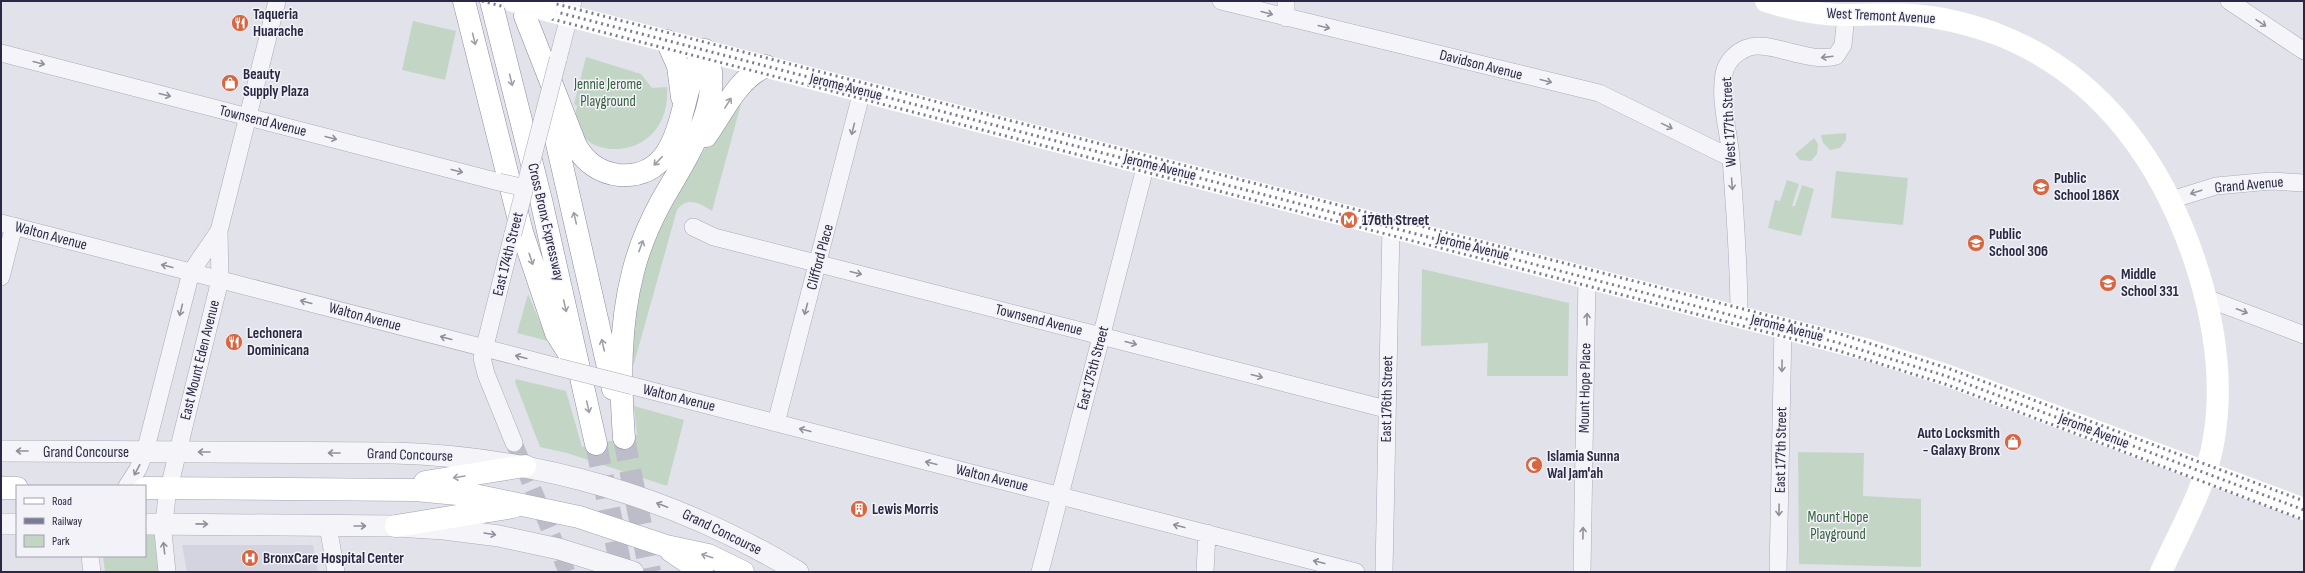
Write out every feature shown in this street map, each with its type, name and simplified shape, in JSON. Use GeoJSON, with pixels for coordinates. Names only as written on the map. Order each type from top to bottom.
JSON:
{"type":"FeatureCollection","features":[{"type":"Feature","properties":{"kind":"main road"},"geometry":{"type":"LineString","coordinates":[[464,1],[526,243],[556,333],[579,370]]}},
{"type":"Feature","properties":{"kind":"main road","name":"Cross Bronx Expressway"},"geometry":{"type":"LineString","coordinates":[[491,1],[541,200],[596,444]]}},
{"type":"Feature","properties":{"kind":"main road","name":"West Tremont Avenue"},"geometry":{"type":"LineString","coordinates":[[1766,1],[1801,11],[1846,15],[1912,15],[1952,21],[1994,33],[2035,53],[2086,88],[2113,114],[2151,163],[2171,200],[2194,257],[2206,298],[2216,360],[2218,388],[2214,440],[2205,472],[2161,572]]}},
{"type":"Feature","properties":{"kind":"main road"},"geometry":{"type":"LineString","coordinates":[[526,7],[573,140],[582,155],[593,166],[619,175],[634,174],[648,170],[663,156],[678,128],[696,64],[705,50]]}},
{"type":"Feature","properties":{"kind":"main road","name":"Cross Bronx Expressway"},"geometry":{"type":"LineString","coordinates":[[526,7],[624,438],[622,362],[625,319],[630,283],[636,261],[649,226],[673,181]]}},
{"type":"Feature","properties":{"kind":"main road","name":"Jerome Avenue"},"geometry":{"type":"LineString","coordinates":[[526,7],[571,8],[667,41],[1587,276],[1868,350],[1946,375],[2304,509]]}},
{"type":"Feature","properties":{"kind":"main road"},"geometry":{"type":"LineString","coordinates":[[667,41],[676,59],[681,80],[682,100],[678,128]]}},
{"type":"Feature","properties":{"kind":"main road"},"geometry":{"type":"LineString","coordinates":[[673,181],[697,135],[706,112],[711,79],[710,66],[705,50]]}},
{"type":"Feature","properties":{"kind":"main road"},"geometry":{"type":"LineString","coordinates":[[673,181],[716,122],[737,87],[752,73],[766,66]]}},
{"type":"Feature","properties":{"kind":"main road"},"geometry":{"type":"LineString","coordinates":[[376,490],[525,466]]}},
{"type":"Feature","properties":{"kind":"main road"},"geometry":{"type":"LineString","coordinates":[[1,488],[16,488]]}},
{"type":"Feature","properties":{"kind":"main road","name":"Grand Concourse"},"geometry":{"type":"LineString","coordinates":[[146,488],[376,490],[453,493],[529,504],[611,526],[666,546],[708,555],[743,572]]}},
{"type":"Feature","properties":{"kind":"main road"},"geometry":{"type":"LineString","coordinates":[[396,526],[529,504]]}},
{"type":"Feature","properties":{"kind":"main road","name":"Grand Concourse"},"geometry":{"type":"LineString","coordinates":[[666,546],[702,572]]}},
{"type":"Feature","properties":{"kind":"street","name":"East Mount Eden Avenue"},"geometry":{"type":"LineString","coordinates":[[167,572],[163,546],[154,524],[169,488],[220,280],[219,231],[278,1]]}},
{"type":"Feature","properties":{"kind":"street","name":"Davidson Avenue"},"geometry":{"type":"LineString","coordinates":[[1221,1],[1599,93],[1731,158]]}},
{"type":"Feature","properties":{"kind":"street"},"geometry":{"type":"LineString","coordinates":[[1286,1],[1286,18]]}},
{"type":"Feature","properties":{"kind":"street"},"geometry":{"type":"LineString","coordinates":[[2229,1],[2304,51]]}},
{"type":"Feature","properties":{"kind":"street","name":"East 174th Street"},"geometry":{"type":"LineString","coordinates":[[514,443],[484,368],[482,358],[571,8]]}},
{"type":"Feature","properties":{"kind":"street","name":"West 177th Street"},"geometry":{"type":"LineString","coordinates":[[1740,316],[1731,158],[1724,101],[1724,75],[1727,64],[1747,48],[1758,45],[1817,58],[1836,56],[1843,45],[1846,15]]}},
{"type":"Feature","properties":{"kind":"street","name":"Townsend Avenue"},"geometry":{"type":"LineString","coordinates":[[1,53],[525,188]]}},
{"type":"Feature","properties":{"kind":"street","name":"Clifford Place"},"geometry":{"type":"LineString","coordinates":[[776,423],[862,91]]}},
{"type":"Feature","properties":{"kind":"street","name":"East 175th Street"},"geometry":{"type":"LineString","coordinates":[[1040,572],[1146,164]]}},
{"type":"Feature","properties":{"kind":"street","name":"Grand Avenue"},"geometry":{"type":"LineString","coordinates":[[2171,200],[2216,186],[2271,181],[2304,183]]}},
{"type":"Feature","properties":{"kind":"street"},"geometry":{"type":"LineString","coordinates":[[1,277],[8,224]]}},
{"type":"Feature","properties":{"kind":"street","name":"Walton Avenue"},"geometry":{"type":"LineString","coordinates":[[8,224],[220,280],[1356,572]]}},
{"type":"Feature","properties":{"kind":"street","name":"Townsend Avenue"},"geometry":{"type":"LineString","coordinates":[[693,227],[714,237],[1386,409]]}},
{"type":"Feature","properties":{"kind":"street","name":"East 176th Street"},"geometry":{"type":"LineString","coordinates":[[1384,572],[1386,409],[1391,227]]}},
{"type":"Feature","properties":{"kind":"street","name":"East Mount Eden Avenue"},"geometry":{"type":"LineString","coordinates":[[128,485],[138,469],[145,452],[191,272],[219,231]]}},
{"type":"Feature","properties":{"kind":"street","name":"Mount Hope Place"},"geometry":{"type":"LineString","coordinates":[[1582,572],[1587,276]]}},
{"type":"Feature","properties":{"kind":"street"},"geometry":{"type":"LineString","coordinates":[[2206,298],[2304,335]]}},
{"type":"Feature","properties":{"kind":"street","name":"East 177th Street"},"geometry":{"type":"LineString","coordinates":[[1778,572],[1783,328]]}},
{"type":"Feature","properties":{"kind":"street","name":"Grand Concourse"},"geometry":{"type":"LineString","coordinates":[[1,451],[412,454],[469,458],[525,466],[594,482],[672,509],[748,544],[798,572]]}},
{"type":"Feature","properties":{"kind":"street"},"geometry":{"type":"LineString","coordinates":[[1,524],[16,524]]}},
{"type":"Feature","properties":{"kind":"street"},"geometry":{"type":"LineString","coordinates":[[154,524],[396,526],[462,530],[510,538],[573,552],[633,572]]}},
{"type":"Feature","properties":{"kind":"street"},"geometry":{"type":"LineString","coordinates":[[328,526],[336,572]]}},
{"type":"Feature","properties":{"kind":"street"},"geometry":{"type":"LineString","coordinates":[[1205,572],[1206,534]]}},
{"type":"Feature","properties":{"kind":"street"},"geometry":{"type":"LineString","coordinates":[[90,557],[92,572]]}},
{"type":"Feature","properties":{"kind":"shaded area","name":"BronxCare Hospital Center"},"geometry":{"type":"Polygon","coordinates":[[[182,545],[313,545],[318,572],[187,572],[182,545]]]}},
{"type":"Feature","properties":{"kind":"green space"},"geometry":{"type":"Polygon","coordinates":[[[413,21],[456,31],[445,80],[402,70],[413,21]]]}},
{"type":"Feature","properties":{"kind":"green space","name":"Jennie Jerome Playground"},"geometry":{"type":"Polygon","coordinates":[[[586,57],[641,74],[652,88],[667,87],[664,114],[653,133],[637,145],[618,149],[600,147],[585,139],[577,125],[577,106],[574,104],[586,57]]]}},
{"type":"Feature","properties":{"kind":"green space"},"geometry":{"type":"Polygon","coordinates":[[[740,92],[744,93],[712,211],[694,202],[685,203],[677,210],[633,367],[628,365],[633,314],[639,284],[647,258],[683,185],[740,92]]]}},
{"type":"Feature","properties":{"kind":"green space"},"geometry":{"type":"Polygon","coordinates":[[[1846,133],[1846,140],[1840,148],[1830,150],[1823,143],[1821,135],[1846,133]]]}},
{"type":"Feature","properties":{"kind":"green space"},"geometry":{"type":"Polygon","coordinates":[[[1814,138],[1818,144],[1817,154],[1811,161],[1800,160],[1795,154],[1814,138]]]}},
{"type":"Feature","properties":{"kind":"green space"},"geometry":{"type":"Polygon","coordinates":[[[1836,171],[1908,178],[1903,225],[1831,218],[1836,171]]]}},
{"type":"Feature","properties":{"kind":"green space"},"geometry":{"type":"Polygon","coordinates":[[[1787,180],[1799,184],[1792,206],[1795,206],[1802,185],[1814,189],[1801,236],[1768,228],[1775,200],[1780,201],[1787,180]]]}},
{"type":"Feature","properties":{"kind":"green space"},"geometry":{"type":"Polygon","coordinates":[[[1422,269],[1569,303],[1568,376],[1487,376],[1488,343],[1421,346],[1422,269]]]}},
{"type":"Feature","properties":{"kind":"green space"},"geometry":{"type":"Polygon","coordinates":[[[528,294],[548,341],[517,333],[528,294]]]}},
{"type":"Feature","properties":{"kind":"green space"},"geometry":{"type":"Polygon","coordinates":[[[516,379],[566,391],[582,447],[637,435],[634,406],[684,420],[667,486],[567,453],[540,447],[515,382],[516,379]]]}},
{"type":"Feature","properties":{"kind":"green space","name":"Mount Hope Playground"},"geometry":{"type":"Polygon","coordinates":[[[1798,452],[1864,453],[1863,496],[1921,499],[1921,567],[1799,564],[1798,452]]]}},
{"type":"Feature","properties":{"kind":"green space"},"geometry":{"type":"Polygon","coordinates":[[[146,529],[155,529],[160,572],[105,572],[103,557],[146,557],[146,529]]]}},
{"type":"Feature","properties":{"kind":"tunnel"},"geometry":{"type":"LineString","coordinates":[[624,438],[650,572]]}},
{"type":"Feature","properties":{"kind":"tunnel"},"geometry":{"type":"LineString","coordinates":[[514,443],[567,572]]}},
{"type":"Feature","properties":{"kind":"tunnel"},"geometry":{"type":"LineString","coordinates":[[596,444],[622,572]]}},
{"type":"Feature","properties":{"kind":"railway"},"geometry":{"type":"LineString","coordinates":[[482,1],[1836,350],[1945,384],[2304,520]]}},
{"type":"Feature","properties":{"kind":"railway"},"geometry":{"type":"LineString","coordinates":[[514,1],[1839,343],[1946,376],[2304,510]]}},
{"type":"Feature","properties":{"kind":"railway"},"geometry":{"type":"LineString","coordinates":[[545,1],[1840,334],[1950,369],[2304,501]]}},
{"type":"Feature","properties":{"kind":"place","name":"Taqueria Huarache"},"geometry":{"type":"Point","coordinates":[240,23]}},
{"type":"Feature","properties":{"kind":"place","name":"Beauty Supply Plaza"},"geometry":{"type":"Point","coordinates":[230,83]}},
{"type":"Feature","properties":{"kind":"place","name":"Public School 186X"},"geometry":{"type":"Point","coordinates":[2041,187]}},
{"type":"Feature","properties":{"kind":"place","name":"176th Street"},"geometry":{"type":"Point","coordinates":[1349,220]}},
{"type":"Feature","properties":{"kind":"place","name":"Public School 306"},"geometry":{"type":"Point","coordinates":[1976,243]}},
{"type":"Feature","properties":{"kind":"place","name":"Middle School 331"},"geometry":{"type":"Point","coordinates":[2108,283]}},
{"type":"Feature","properties":{"kind":"place","name":"Lechonera Dominicana"},"geometry":{"type":"Point","coordinates":[234,342]}},
{"type":"Feature","properties":{"kind":"place","name":"Auto Locksmith - Galaxy Bronx"},"geometry":{"type":"Point","coordinates":[2013,442]}},
{"type":"Feature","properties":{"kind":"place","name":"Islamia Sunna Wal Jam'ah"},"geometry":{"type":"Point","coordinates":[1534,465]}},
{"type":"Feature","properties":{"kind":"place","name":"Lewis Morris"},"geometry":{"type":"Point","coordinates":[859,509]}},
{"type":"Feature","properties":{"kind":"place","name":"BronxCare Hospital Center"},"geometry":{"type":"Point","coordinates":[250,558]}}]}
